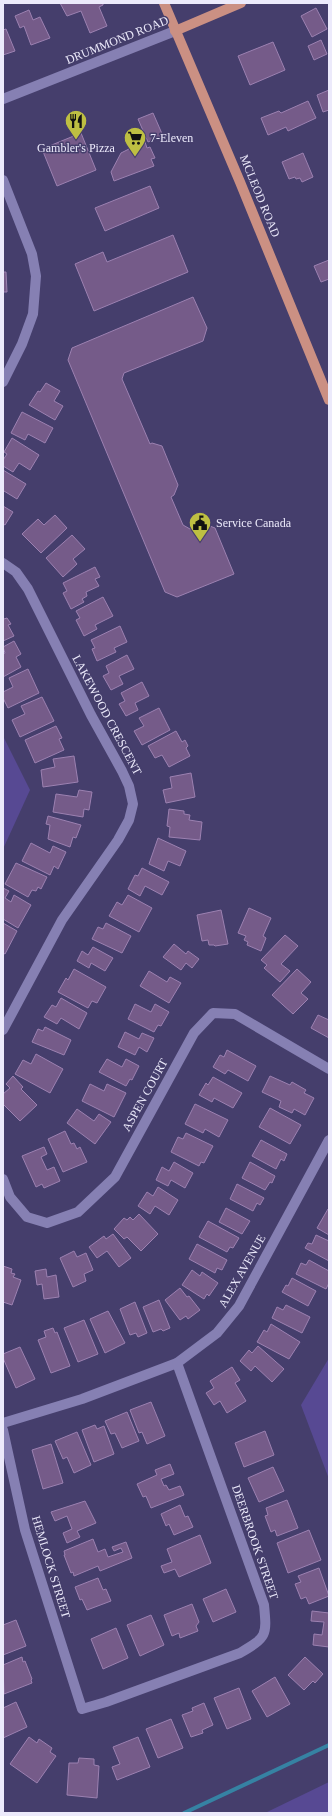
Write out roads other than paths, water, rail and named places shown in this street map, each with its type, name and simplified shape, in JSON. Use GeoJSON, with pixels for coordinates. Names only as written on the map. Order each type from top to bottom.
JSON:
{"type":"FeatureCollection","features":[{"type":"Feature","properties":{"kind":"main road","name":"MCLEOD ROAD"},"geometry":{"type":"LineString","coordinates":[[164,3],[240,182],[329,400]]}},
{"type":"Feature","properties":{"kind":"main road","name":"DRUMMOND ROAD"},"geometry":{"type":"LineString","coordinates":[[176,31],[241,3]]}},
{"type":"Feature","properties":{"kind":"street","name":"DRUMMOND ROAD"},"geometry":{"type":"LineString","coordinates":[[3,99],[176,31]]}},
{"type":"Feature","properties":{"kind":"street"},"geometry":{"type":"LineString","coordinates":[[3,180],[32,254],[36,276],[33,314],[22,344],[3,382]]}},
{"type":"Feature","properties":{"kind":"street","name":"LAKEWOOD CRESCENT"},"geometry":{"type":"LineString","coordinates":[[3,563],[16,572],[28,589],[91,715],[122,771],[129,786],[133,804],[129,820],[118,840],[62,920],[3,1030]]}},
{"type":"Feature","properties":{"kind":"street","name":"ASPEN COURT"},"geometry":{"type":"LineString","coordinates":[[3,1179],[10,1197],[27,1217],[47,1223],[78,1212],[115,1177],[194,1033],[213,1013],[235,1014],[329,1069]]}},
{"type":"Feature","properties":{"kind":"street","name":"ALEX AVENUE"},"geometry":{"type":"LineString","coordinates":[[3,1423],[82,1399],[177,1363],[217,1333],[239,1306],[329,1140]]}},
{"type":"Feature","properties":{"kind":"street","name":"DEERBROOK STREET"},"geometry":{"type":"LineString","coordinates":[[82,1709],[106,1702],[240,1653],[260,1641],[266,1628],[264,1605],[177,1363]]}},
{"type":"Feature","properties":{"kind":"street","name":"HEMLOCK STREET"},"geometry":{"type":"LineString","coordinates":[[3,1430],[25,1530],[82,1709]]}},
{"type":"Feature","properties":{"kind":"waterway"},"geometry":{"type":"LineString","coordinates":[[184,1813],[329,1745]]}},
{"type":"Feature","properties":{"kind":"place","name":"Gambler's Pizza"},"geometry":{"type":"Point","coordinates":[76,140]}},
{"type":"Feature","properties":{"kind":"place","name":"7-Eleven"},"geometry":{"type":"Point","coordinates":[135,158]}},
{"type":"Feature","properties":{"kind":"place","name":"Service Canada"},"geometry":{"type":"Point","coordinates":[200,542]}}]}
